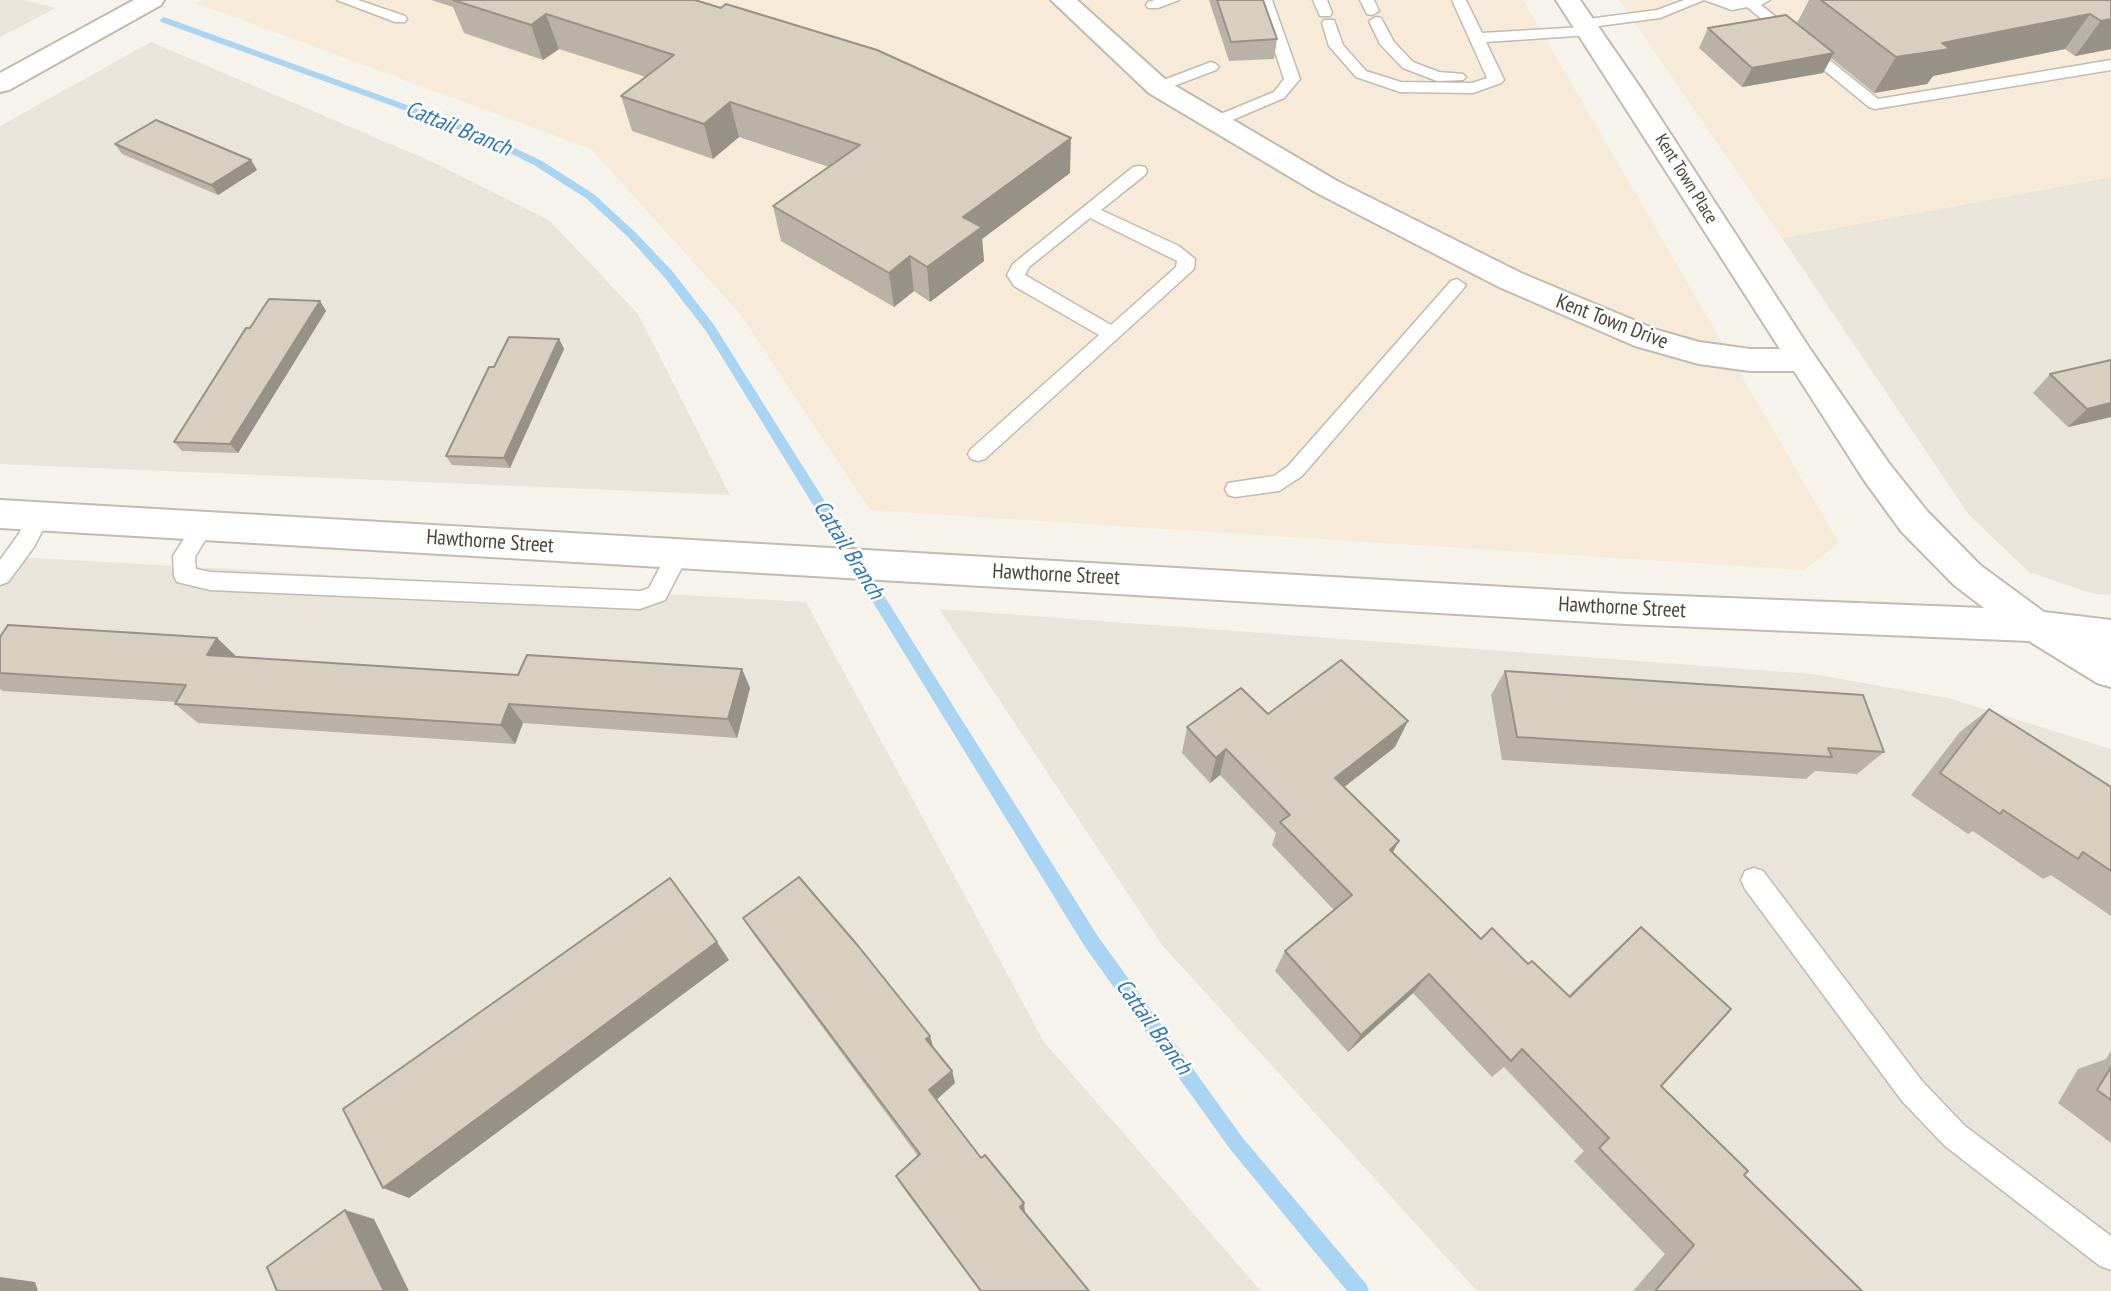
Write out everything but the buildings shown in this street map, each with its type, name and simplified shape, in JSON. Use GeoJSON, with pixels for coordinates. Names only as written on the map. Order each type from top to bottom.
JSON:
{"type":"FeatureCollection","features":[{"type":"Feature","properties":{"kind":"street"},"geometry":{"type":"LineString","coordinates":[[0,84],[152,0]]}},
{"type":"Feature","properties":{"kind":"street","name":"Kent Town Drive"},"geometry":{"type":"LineString","coordinates":[[1063,0],[1158,87],[1327,187],[1510,280],[1646,338],[1699,354],[1750,360],[1801,360]]}},
{"type":"Feature","properties":{"kind":"street","name":"Kent Town Place"},"geometry":{"type":"LineString","coordinates":[[1569,0],[1801,360]]}},
{"type":"Feature","properties":{"kind":"street"},"geometry":{"type":"LineString","coordinates":[[20,44],[54,55]]}},
{"type":"Feature","properties":{"kind":"street"},"geometry":{"type":"LineString","coordinates":[[1801,360],[1876,471],[1914,521],[1968,575],[2035,626],[2111,671]]}},
{"type":"Feature","properties":{"kind":"street","name":"Hawthorne Street"},"geometry":{"type":"LineString","coordinates":[[0,514],[204,524],[775,561],[1186,581],[1626,609],[2035,626],[2111,636]]}},
{"type":"Feature","properties":{"kind":"lane"},"geometry":{"type":"LineString","coordinates":[[344,0],[400,19]]}},
{"type":"Feature","properties":{"kind":"lane"},"geometry":{"type":"LineString","coordinates":[[1153,5],[1172,0]]}},
{"type":"Feature","properties":{"kind":"lane"},"geometry":{"type":"LineString","coordinates":[[1217,121],[1279,95],[1292,79],[1265,0]]}},
{"type":"Feature","properties":{"kind":"lane"},"geometry":{"type":"LineString","coordinates":[[1460,0],[1496,80]]}},
{"type":"Feature","properties":{"kind":"lane"},"geometry":{"type":"LineString","coordinates":[[1477,38],[1588,27],[1660,14],[1696,0]]}},
{"type":"Feature","properties":{"kind":"lane"},"geometry":{"type":"LineString","coordinates":[[1711,0],[1731,6],[1758,1],[1875,104],[2111,65]]}},
{"type":"Feature","properties":{"kind":"lane"},"geometry":{"type":"LineString","coordinates":[[1372,11],[1387,44],[1408,65],[1437,76],[1496,80]]}},
{"type":"Feature","properties":{"kind":"lane"},"geometry":{"type":"LineString","coordinates":[[1325,12],[1336,46],[1361,74],[1400,88],[1473,88],[1496,80]]}},
{"type":"Feature","properties":{"kind":"lane"},"geometry":{"type":"LineString","coordinates":[[1158,87],[1211,66]]}},
{"type":"Feature","properties":{"kind":"lane"},"geometry":{"type":"LineString","coordinates":[[1112,334],[1020,282],[1017,275],[1022,264],[1139,171]]}},
{"type":"Feature","properties":{"kind":"lane"},"geometry":{"type":"LineString","coordinates":[[978,454],[1185,269],[1186,259],[1172,250],[1089,211]]}},
{"type":"Feature","properties":{"kind":"lane"},"geometry":{"type":"LineString","coordinates":[[1235,489],[1279,482],[1295,471],[1457,285]]}},
{"type":"Feature","properties":{"kind":"lane"},"geometry":{"type":"LineString","coordinates":[[0,576],[26,541],[39,516]]}},
{"type":"Feature","properties":{"kind":"lane"},"geometry":{"type":"LineString","coordinates":[[204,524],[184,556],[185,576],[210,581],[640,600],[657,594],[678,554]]}},
{"type":"Feature","properties":{"kind":"lane"},"geometry":{"type":"LineString","coordinates":[[1754,880],[1912,1091],[1955,1136],[2111,1255]]}},
{"type":"Feature","properties":{"kind":"shaded area"},"geometry":{"type":"Polygon","coordinates":[[[0,0],[24,0],[56,8],[0,37],[0,0]]]}},
{"type":"Feature","properties":{"kind":"shaded area"},"geometry":{"type":"Polygon","coordinates":[[[200,0],[1523,0],[1839,543],[1804,570],[870,510],[740,314],[591,149],[196,3],[200,0]]]}},
{"type":"Feature","properties":{"kind":"shaded area"},"geometry":{"type":"Polygon","coordinates":[[[1619,0],[2111,0],[2111,177],[1782,238],[1619,0]]]}},
{"type":"Feature","properties":{"kind":"shaded area"},"geometry":{"type":"Polygon","coordinates":[[[151,42],[435,163],[549,220],[638,314],[730,495],[0,464],[0,126],[151,42]]]}},
{"type":"Feature","properties":{"kind":"shaded area"},"geometry":{"type":"Polygon","coordinates":[[[2111,177],[2111,595],[2094,594],[2029,572],[1969,515],[1782,238],[2111,177]]]}},
{"type":"Feature","properties":{"kind":"shaded area"},"geometry":{"type":"Polygon","coordinates":[[[0,556],[806,602],[1044,1042],[1261,1291],[0,1291],[0,556]]]}},
{"type":"Feature","properties":{"kind":"shaded area"},"geometry":{"type":"Polygon","coordinates":[[[939,609],[1813,674],[1948,698],[2111,749],[2111,1291],[1477,1291],[1162,945],[939,609]]]}},
{"type":"Feature","properties":{"kind":"waterway","name":"Cattail Branch"},"geometry":{"type":"LineString","coordinates":[[164,20],[476,133],[538,163],[591,197],[632,235],[669,275],[710,328],[1091,941],[1236,1143],[1359,1291]]}}]}
